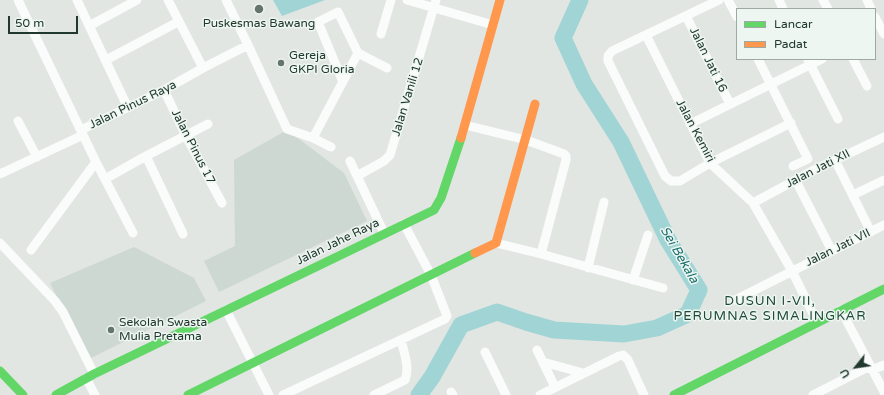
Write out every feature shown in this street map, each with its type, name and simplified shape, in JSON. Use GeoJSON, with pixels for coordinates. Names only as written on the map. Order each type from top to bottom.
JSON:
{"type":"FeatureCollection","features":[{"type":"Feature","properties":{"kind":"street","name":"Jalan Pinus Raya"},"geometry":{"type":"LineString","coordinates":[[18,0],[82,133],[248,45]]}},
{"type":"Feature","properties":{"kind":"street"},"geometry":{"type":"LineString","coordinates":[[77,0],[128,108]]}},
{"type":"Feature","properties":{"kind":"street"},"geometry":{"type":"LineString","coordinates":[[88,26],[137,0]]}},
{"type":"Feature","properties":{"kind":"street"},"geometry":{"type":"LineString","coordinates":[[168,0],[203,68]]}},
{"type":"Feature","properties":{"kind":"street"},"geometry":{"type":"LineString","coordinates":[[226,0],[287,128],[331,147]]}},
{"type":"Feature","properties":{"kind":"street"},"geometry":{"type":"LineString","coordinates":[[382,34],[391,0]]}},
{"type":"Feature","properties":{"kind":"street"},"geometry":{"type":"LineString","coordinates":[[407,0],[435,4],[493,25]]}},
{"type":"Feature","properties":{"kind":"street","name":"Jalan Jahe Raya"},"geometry":{"type":"LineString","coordinates":[[56,395],[90,376],[434,210],[442,198],[465,125],[500,0]]}},
{"type":"Feature","properties":{"kind":"street"},"geometry":{"type":"LineString","coordinates":[[719,0],[612,51],[608,56],[608,61],[665,176],[671,181],[680,181],[710,163],[790,123]]}},
{"type":"Feature","properties":{"kind":"street"},"geometry":{"type":"LineString","coordinates":[[728,0],[736,15]]}},
{"type":"Feature","properties":{"kind":"street","name":"Jalan Vanili 12"},"geometry":{"type":"LineString","coordinates":[[357,176],[384,161],[390,155],[435,4]]}},
{"type":"Feature","properties":{"kind":"street"},"geometry":{"type":"LineString","coordinates":[[343,82],[318,22],[338,12],[358,53],[387,68]]}},
{"type":"Feature","properties":{"kind":"street","name":"Jalan Jati 16"},"geometry":{"type":"LineString","coordinates":[[686,16],[730,104]]}},
{"type":"Feature","properties":{"kind":"street"},"geometry":{"type":"LineString","coordinates":[[876,20],[880,32]]}},
{"type":"Feature","properties":{"kind":"street"},"geometry":{"type":"LineString","coordinates":[[106,60],[178,22]]}},
{"type":"Feature","properties":{"kind":"street","name":"Jalan Kemiri"},"geometry":{"type":"LineString","coordinates":[[646,35],[710,163],[753,203],[792,271],[817,322]]}},
{"type":"Feature","properties":{"kind":"street"},"geometry":{"type":"LineString","coordinates":[[313,138],[358,53]]}},
{"type":"Feature","properties":{"kind":"street"},"geometry":{"type":"LineString","coordinates":[[758,60],[808,159],[793,166]]}},
{"type":"Feature","properties":{"kind":"street"},"geometry":{"type":"LineString","coordinates":[[854,60],[867,86]]}},
{"type":"Feature","properties":{"kind":"street"},"geometry":{"type":"LineString","coordinates":[[690,124],[770,84],[809,62],[838,120]]}},
{"type":"Feature","properties":{"kind":"street","name":"Jalan Pinus 17"},"geometry":{"type":"LineString","coordinates":[[164,90],[186,136],[222,203]]}},
{"type":"Feature","properties":{"kind":"street"},"geometry":{"type":"LineString","coordinates":[[496,243],[535,104]]}},
{"type":"Feature","properties":{"kind":"street"},"geometry":{"type":"LineString","coordinates":[[18,121],[37,157]]}},
{"type":"Feature","properties":{"kind":"street"},"geometry":{"type":"LineString","coordinates":[[105,179],[208,124]]}},
{"type":"Feature","properties":{"kind":"street"},"geometry":{"type":"LineString","coordinates":[[465,125],[526,140],[566,156],[541,254]]}},
{"type":"Feature","properties":{"kind":"street"},"geometry":{"type":"LineString","coordinates":[[0,174],[37,157],[82,133],[133,233]]}},
{"type":"Feature","properties":{"kind":"street","name":"Jalan Jati XII"},"geometry":{"type":"LineString","coordinates":[[753,203],[835,160],[884,137]]}},
{"type":"Feature","properties":{"kind":"street"},"geometry":{"type":"LineString","coordinates":[[146,156],[183,234]]}},
{"type":"Feature","properties":{"kind":"street"},"geometry":{"type":"LineString","coordinates":[[835,160],[871,232]]}},
{"type":"Feature","properties":{"kind":"street"},"geometry":{"type":"LineString","coordinates":[[350,161],[384,233]]}},
{"type":"Feature","properties":{"kind":"street"},"geometry":{"type":"LineString","coordinates":[[31,250],[96,162]]}},
{"type":"Feature","properties":{"kind":"street"},"geometry":{"type":"LineString","coordinates":[[796,180],[832,251]]}},
{"type":"Feature","properties":{"kind":"street"},"geometry":{"type":"LineString","coordinates":[[853,195],[884,180]]}},
{"type":"Feature","properties":{"kind":"street"},"geometry":{"type":"LineString","coordinates":[[588,268],[604,202]]}},
{"type":"Feature","properties":{"kind":"street"},"geometry":{"type":"LineString","coordinates":[[283,395],[445,319],[447,316],[431,275],[404,224]]}},
{"type":"Feature","properties":{"kind":"street","name":"Jalan Jati VII"},"geometry":{"type":"LineString","coordinates":[[735,300],[884,225]]}},
{"type":"Feature","properties":{"kind":"street"},"geometry":{"type":"LineString","coordinates":[[633,280],[648,235]]}},
{"type":"Feature","properties":{"kind":"street"},"geometry":{"type":"LineString","coordinates":[[0,243],[55,301],[63,312],[90,376],[95,395]]}},
{"type":"Feature","properties":{"kind":"street"},"geometry":{"type":"LineString","coordinates":[[188,395],[496,243],[663,288]]}},
{"type":"Feature","properties":{"kind":"street"},"geometry":{"type":"LineString","coordinates":[[674,395],[884,289]]}},
{"type":"Feature","properties":{"kind":"street"},"geometry":{"type":"LineString","coordinates":[[226,310],[269,395]]}},
{"type":"Feature","properties":{"kind":"street"},"geometry":{"type":"LineString","coordinates":[[841,310],[884,392]]}},
{"type":"Feature","properties":{"kind":"street"},"geometry":{"type":"LineString","coordinates":[[374,395],[405,380],[406,365],[401,340]]}},
{"type":"Feature","properties":{"kind":"street"},"geometry":{"type":"LineString","coordinates":[[537,350],[555,387]]}},
{"type":"Feature","properties":{"kind":"street"},"geometry":{"type":"LineString","coordinates":[[485,352],[506,395]]}},
{"type":"Feature","properties":{"kind":"street"},"geometry":{"type":"LineString","coordinates":[[540,395],[623,355],[628,360],[644,395]]}},
{"type":"Feature","properties":{"kind":"street"},"geometry":{"type":"LineString","coordinates":[[543,362],[583,373]]}},
{"type":"Feature","properties":{"kind":"street"},"geometry":{"type":"LineString","coordinates":[[813,395],[872,368],[884,365]]}},
{"type":"Feature","properties":{"kind":"street"},"geometry":{"type":"LineString","coordinates":[[0,371],[23,395]]}},
{"type":"Feature","properties":{"kind":"shaded area"},"geometry":{"type":"Polygon","coordinates":[[[287,130],[344,173],[367,221],[219,292],[204,261],[235,246],[234,160],[287,130]]]}},
{"type":"Feature","properties":{"kind":"shaded area","name":"Sekolah Swasta Mulia Pretama"},"geometry":{"type":"Polygon","coordinates":[[[134,247],[194,278],[206,301],[89,359],[50,283],[134,247]]]}},
{"type":"Feature","properties":{"kind":"water"},"geometry":{"type":"Polygon","coordinates":[[[273,0],[325,0],[282,16],[273,0]]]}},
{"type":"Feature","properties":{"kind":"waterway","name":"Sei Bekala"},"geometry":{"type":"LineString","coordinates":[[419,395],[432,377],[461,325],[497,312],[554,330],[624,334],[657,328],[688,314],[699,290],[668,240],[621,142],[584,84],[563,38],[580,0]]}},
{"type":"Feature","properties":{"kind":"traffic: fast"},"geometry":{"type":"LineString","coordinates":[[56,395],[94,374],[434,210],[441,198],[461,138]]}},
{"type":"Feature","properties":{"kind":"traffic: fast"},"geometry":{"type":"LineString","coordinates":[[188,395],[475,253]]}},
{"type":"Feature","properties":{"kind":"traffic: fast"},"geometry":{"type":"LineString","coordinates":[[674,395],[884,289]]}},
{"type":"Feature","properties":{"kind":"traffic: fast"},"geometry":{"type":"LineString","coordinates":[[0,371],[23,395]]}},
{"type":"Feature","properties":{"kind":"traffic: slow"},"geometry":{"type":"LineString","coordinates":[[461,138],[500,0]]}},
{"type":"Feature","properties":{"kind":"traffic: slow"},"geometry":{"type":"LineString","coordinates":[[475,253],[496,243],[535,104]]}},
{"type":"Feature","properties":{"kind":"place","name":"Puskesmas Bawang"},"geometry":{"type":"Point","coordinates":[259,9]}},
{"type":"Feature","properties":{"kind":"place","name":"Gereja GKPI Gloria"},"geometry":{"type":"Point","coordinates":[281,63]}},
{"type":"Feature","properties":{"kind":"place","name":"Sekolah Swasta Mulia Pretama"},"geometry":{"type":"Point","coordinates":[111,330]}},
{"type":"Feature","properties":{"kind":"district","name":"DUSUN I-VII, PERUMNAS SIMALINGKAR"},"geometry":{"type":"Point","coordinates":[770,310]}}]}
